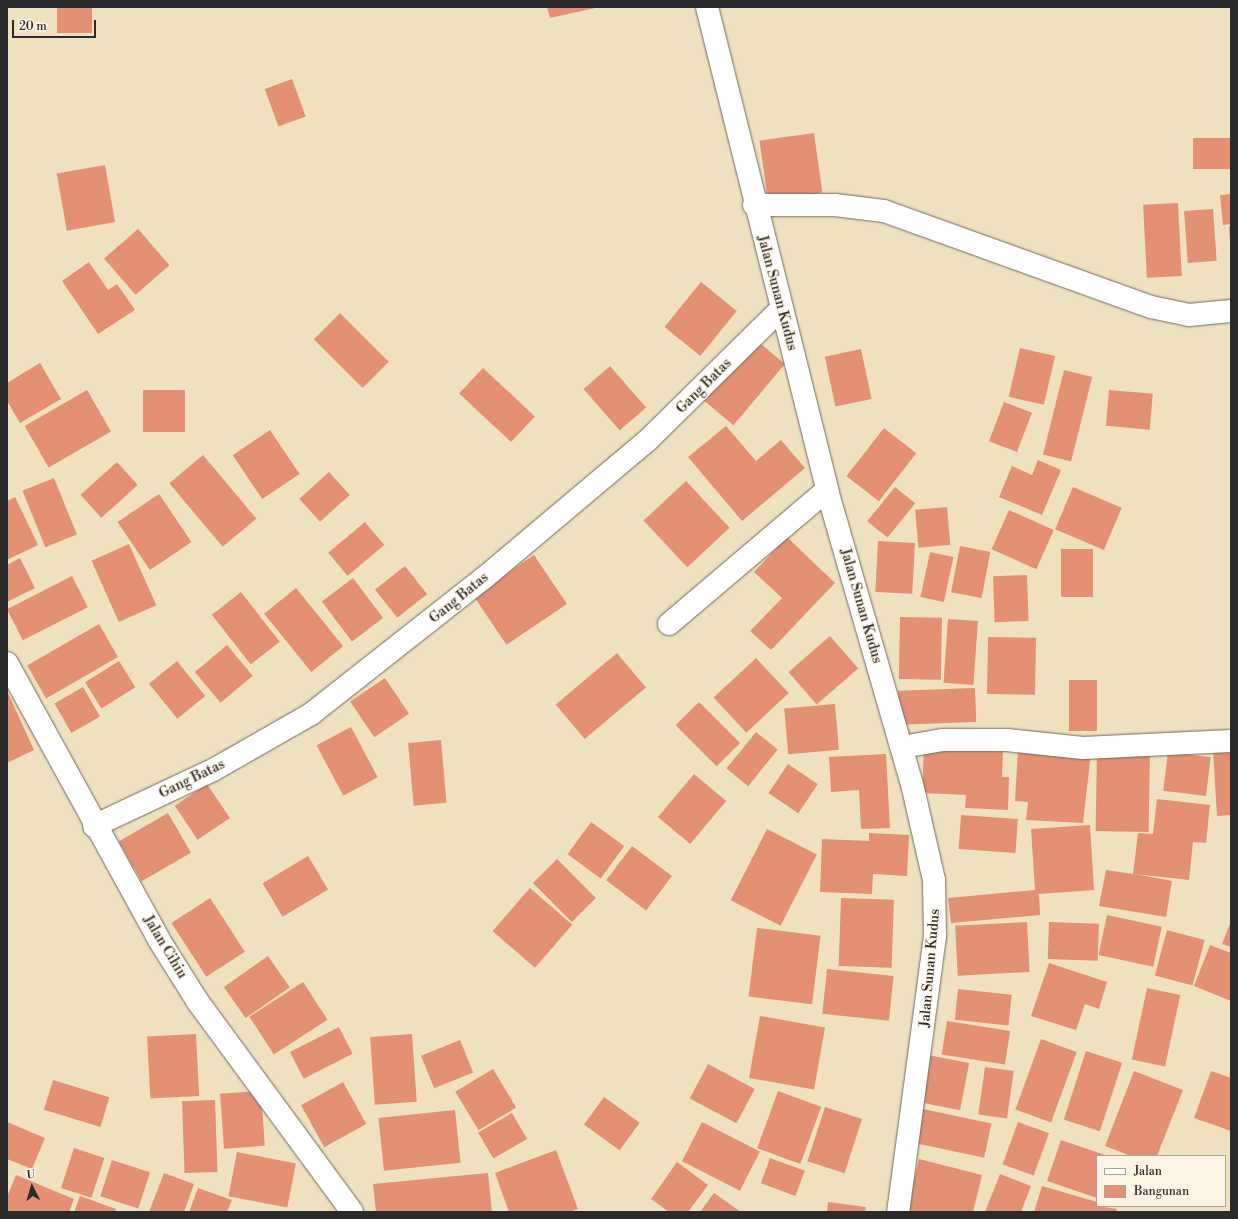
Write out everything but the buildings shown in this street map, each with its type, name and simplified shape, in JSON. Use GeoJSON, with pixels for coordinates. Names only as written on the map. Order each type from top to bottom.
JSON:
{"type":"FeatureCollection","features":[{"type":"Feature","properties":{"kind":"street","name":"Jalan Sunan Kudus"},"geometry":{"type":"LineString","coordinates":[[707,7],[754,205],[827,490],[902,747],[926,841],[936,903],[924,1028],[898,1212]]}},
{"type":"Feature","properties":{"kind":"street"},"geometry":{"type":"LineString","coordinates":[[754,205],[835,205],[884,212],[1151,306],[1189,315],[1231,312]]}},
{"type":"Feature","properties":{"kind":"street","name":"Gang Batas"},"geometry":{"type":"LineString","coordinates":[[94,826],[213,770],[311,714],[472,588],[648,440],[781,310]]}},
{"type":"Feature","properties":{"kind":"street"},"geometry":{"type":"LineString","coordinates":[[669,624],[827,490]]}},
{"type":"Feature","properties":{"kind":"street","name":"Jalan Cihiu"},"geometry":{"type":"LineString","coordinates":[[7,663],[94,826],[198,1002],[352,1212]]}},
{"type":"Feature","properties":{"kind":"street"},"geometry":{"type":"LineString","coordinates":[[902,747],[943,740],[1007,740],[1083,748],[1231,741]]}}]}
